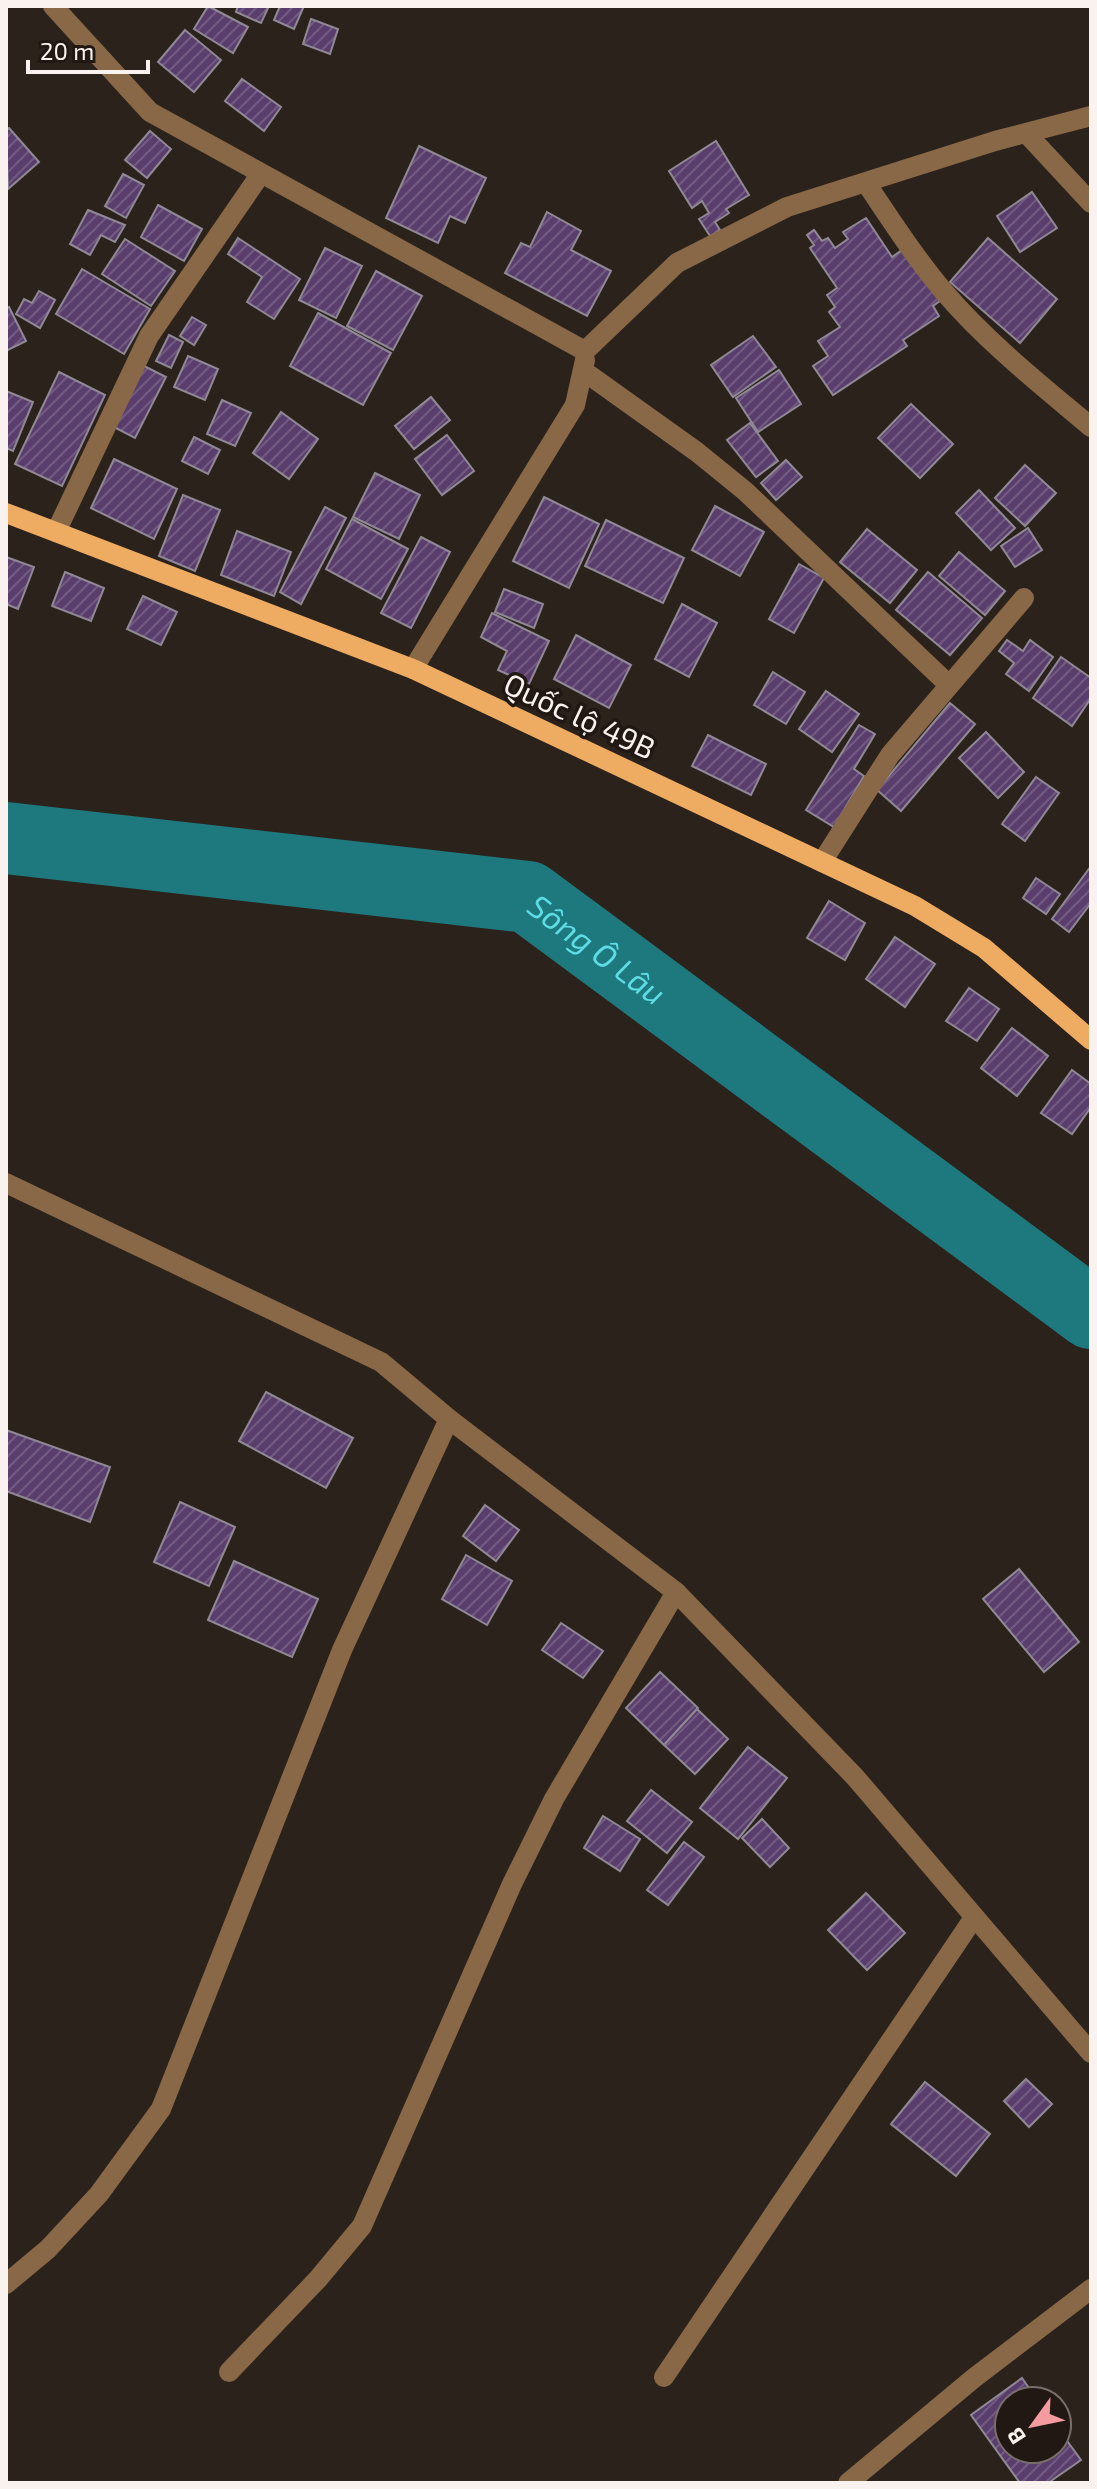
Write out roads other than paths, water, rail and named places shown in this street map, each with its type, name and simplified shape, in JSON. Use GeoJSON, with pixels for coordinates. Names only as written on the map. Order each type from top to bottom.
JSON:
{"type":"FeatureCollection","features":[{"type":"Feature","properties":{"kind":"main road","name":"Quốc lộ 49B"},"geometry":{"type":"LineString","coordinates":[[6,513],[413,669],[915,906],[984,948],[1091,1040]]}},
{"type":"Feature","properties":{"kind":"street"},"geometry":{"type":"LineString","coordinates":[[53,6],[150,112],[585,361],[745,491],[949,685]]}},
{"type":"Feature","properties":{"kind":"street"},"geometry":{"type":"LineString","coordinates":[[413,669],[575,405],[585,361],[677,263],[787,207],[1091,116]]}},
{"type":"Feature","properties":{"kind":"street"},"geometry":{"type":"LineString","coordinates":[[1027,134],[1091,203]]}},
{"type":"Feature","properties":{"kind":"street"},"geometry":{"type":"LineString","coordinates":[[56,532],[149,336],[260,175]]}},
{"type":"Feature","properties":{"kind":"street"},"geometry":{"type":"LineString","coordinates":[[866,183],[917,259],[947,295],[987,336],[1091,427]]}},
{"type":"Feature","properties":{"kind":"street"},"geometry":{"type":"LineString","coordinates":[[822,862],[890,755],[1024,598]]}},
{"type":"Feature","properties":{"kind":"street"},"geometry":{"type":"LineString","coordinates":[[6,1183],[381,1362],[449,1419],[676,1592],[855,1777],[973,1919],[1091,2053]]}},
{"type":"Feature","properties":{"kind":"street"},"geometry":{"type":"LineString","coordinates":[[6,2284],[48,2249],[99,2194],[161,2109],[342,1650],[449,1419]]}},
{"type":"Feature","properties":{"kind":"street"},"geometry":{"type":"LineString","coordinates":[[229,2372],[318,2279],[362,2226],[554,1799],[676,1592]]}},
{"type":"Feature","properties":{"kind":"street"},"geometry":{"type":"LineString","coordinates":[[664,2377],[973,1919]]}},
{"type":"Feature","properties":{"kind":"street"},"geometry":{"type":"LineString","coordinates":[[848,2483],[986,2369],[1091,2289]]}},
{"type":"Feature","properties":{"kind":"waterway","name":"Sông Ô Lâu"},"geometry":{"type":"LineString","coordinates":[[6,838],[528,897],[1091,1313]]}}]}
